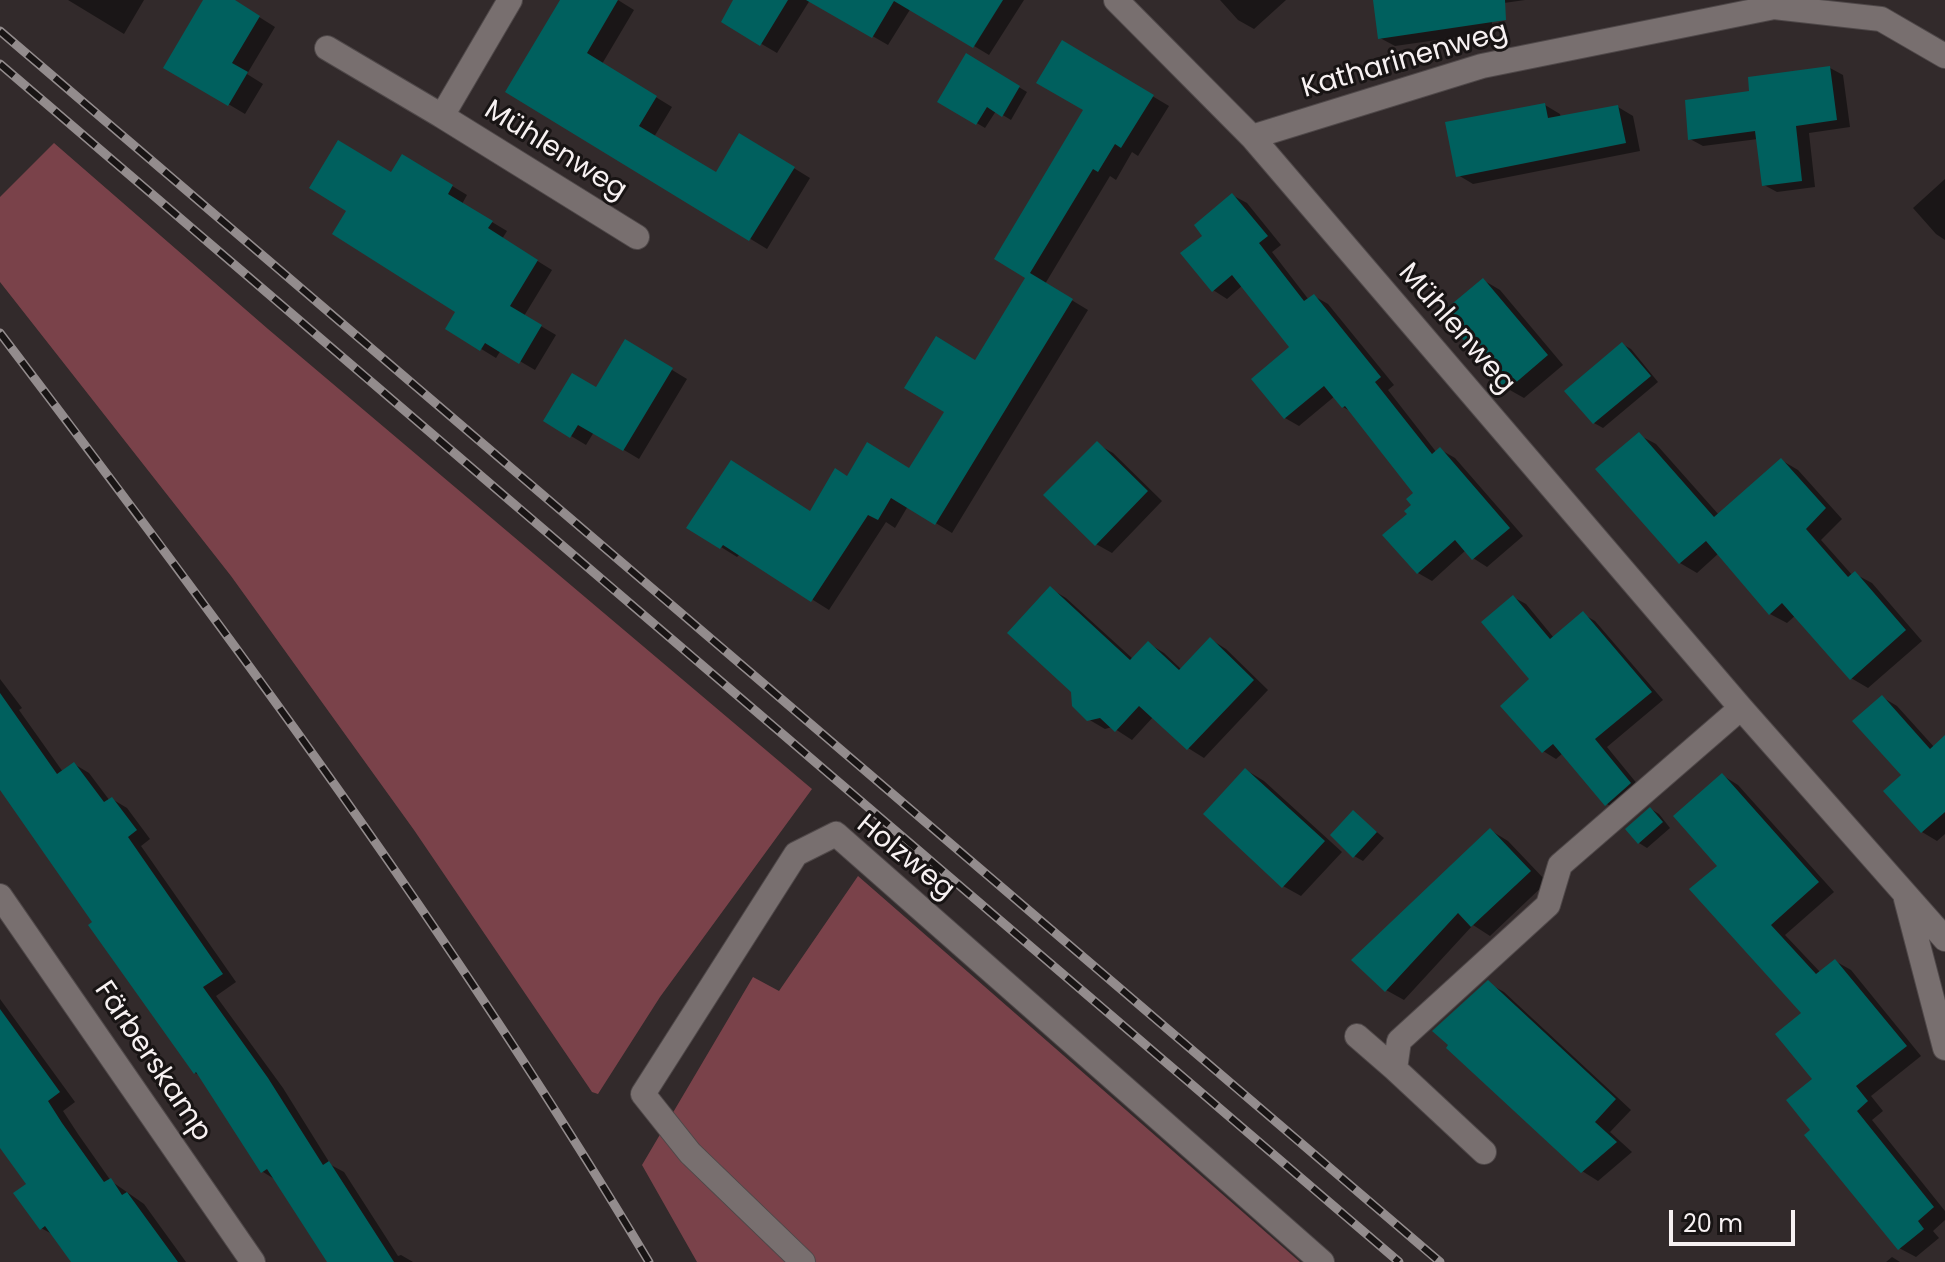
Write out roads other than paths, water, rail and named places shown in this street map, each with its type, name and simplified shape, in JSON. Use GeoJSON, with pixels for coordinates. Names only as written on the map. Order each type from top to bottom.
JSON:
{"type":"FeatureCollection","features":[{"type":"Feature","properties":{"kind":"street","name":"Mühlenweg"},"geometry":{"type":"LineString","coordinates":[[442,116],[510,0]]}},
{"type":"Feature","properties":{"kind":"street","name":"Mühlenweg"},"geometry":{"type":"LineString","coordinates":[[1116,0],[1252,137],[1741,708],[1945,939]]}},
{"type":"Feature","properties":{"kind":"street","name":"Katharinenweg"},"geometry":{"type":"LineString","coordinates":[[1252,137],[1482,66],[1774,7],[1881,19],[1945,56]]}},
{"type":"Feature","properties":{"kind":"street","name":"Mühlenweg"},"geometry":{"type":"LineString","coordinates":[[327,48],[637,237]]}},
{"type":"Feature","properties":{"kind":"street"},"geometry":{"type":"LineString","coordinates":[[1395,1069],[1399,1041],[1548,905],[1560,865],[1741,708]]}},
{"type":"Feature","properties":{"kind":"street","name":"Holzweg"},"geometry":{"type":"LineString","coordinates":[[803,1262],[690,1153],[643,1094],[796,854],[836,834],[1322,1262]]}},
{"type":"Feature","properties":{"kind":"street"},"geometry":{"type":"LineString","coordinates":[[1905,893],[1945,1048]]}},
{"type":"Feature","properties":{"kind":"street","name":"Färberskamp"},"geometry":{"type":"LineString","coordinates":[[0,896],[253,1262]]}},
{"type":"Feature","properties":{"kind":"street"},"geometry":{"type":"LineString","coordinates":[[1357,1036],[1484,1152]]}},
{"type":"Feature","properties":{"kind":"railway"},"geometry":{"type":"LineString","coordinates":[[0,31],[1440,1262]]}},
{"type":"Feature","properties":{"kind":"railway"},"geometry":{"type":"LineString","coordinates":[[0,64],[1399,1262]]}},
{"type":"Feature","properties":{"kind":"railway"},"geometry":{"type":"LineString","coordinates":[[0,333],[338,789],[498,1022],[649,1262]]}}]}
